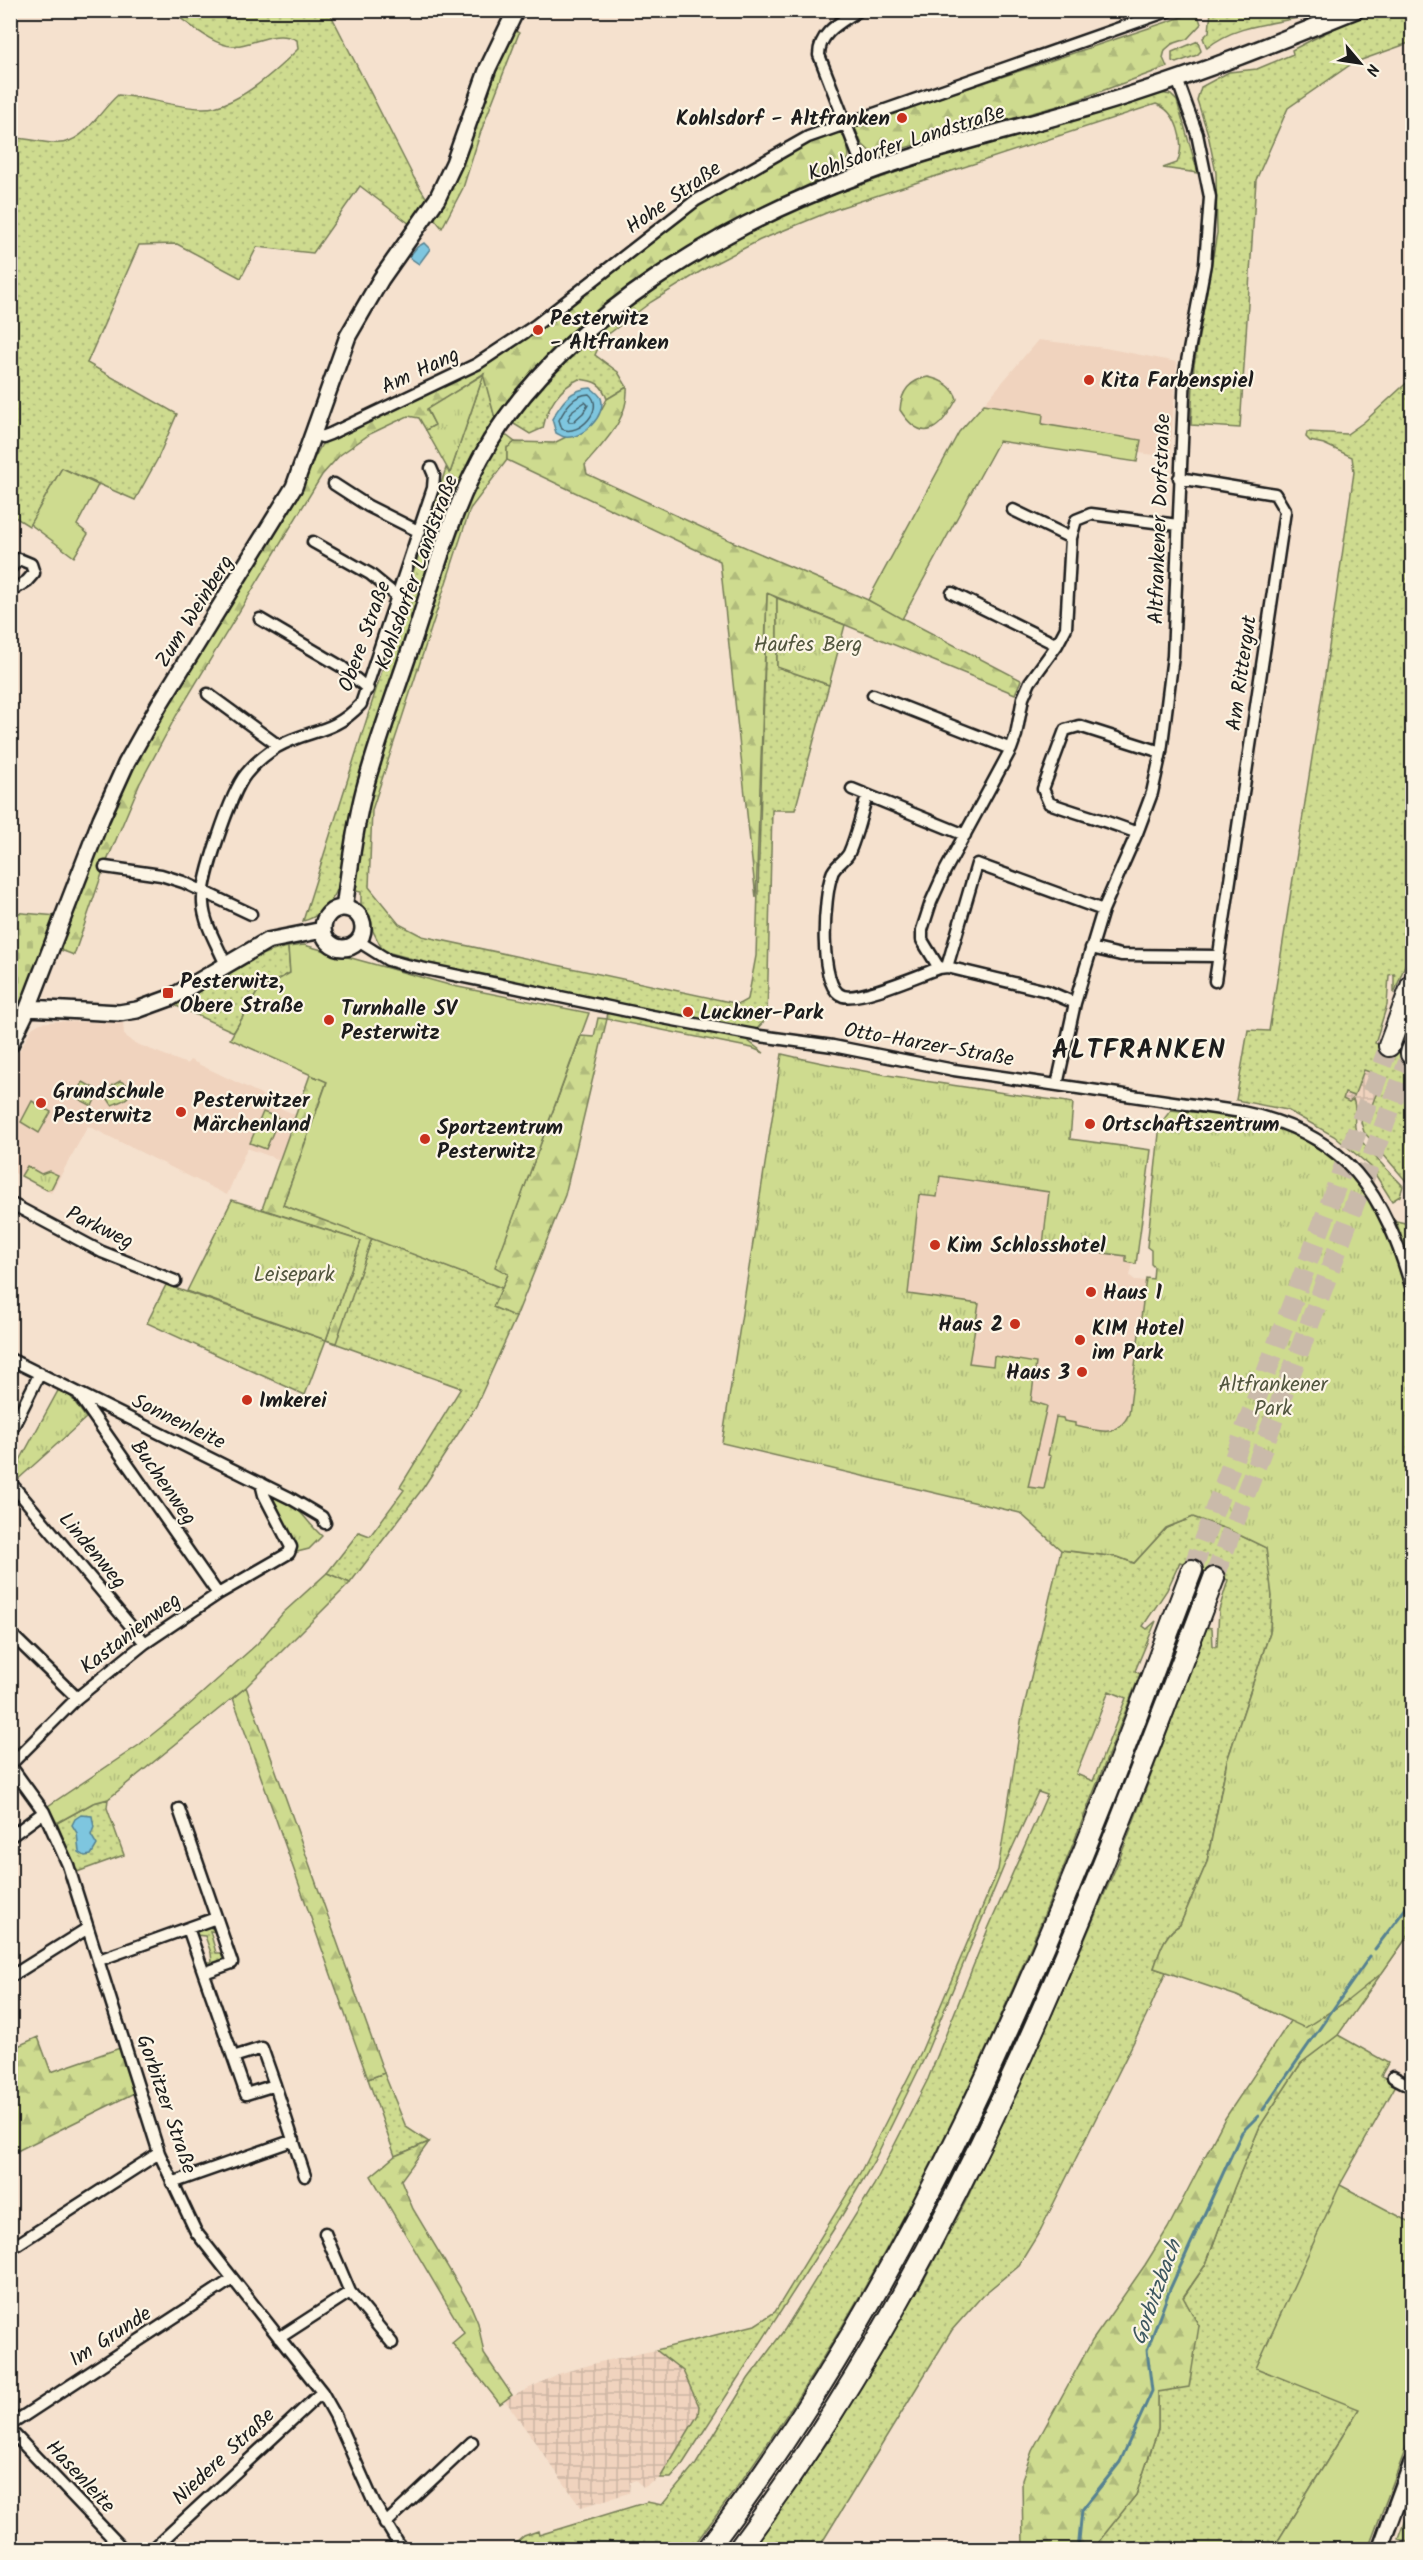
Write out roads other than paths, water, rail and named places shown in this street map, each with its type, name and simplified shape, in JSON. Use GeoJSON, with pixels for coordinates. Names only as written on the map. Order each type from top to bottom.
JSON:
{"type":"FeatureCollection","features":[{"type":"Feature","properties":{"kind":"highway"},"geometry":{"type":"LineString","coordinates":[[1389,1046],[1413,984]]}},
{"type":"Feature","properties":{"kind":"highway"},"geometry":{"type":"LineString","coordinates":[[707,2550],[765,2471],[834,2363],[896,2256],[960,2132],[1086,1848],[1192,1570]]}},
{"type":"Feature","properties":{"kind":"highway"},"geometry":{"type":"LineString","coordinates":[[738,2550],[785,2486],[855,2377],[917,2269],[983,2140],[1050,1992],[1107,1857],[1214,1578]]}},
{"type":"Feature","properties":{"kind":"street","name":"Zum Weinberg"},"geometry":{"type":"LineString","coordinates":[[10,1046],[28,1008],[101,819],[126,764],[159,705],[294,487],[352,327],[381,279],[431,209],[454,163],[488,68],[516,10]]}},
{"type":"Feature","properties":{"kind":"street"},"geometry":{"type":"LineString","coordinates":[[859,10],[825,34],[819,44],[819,55],[865,173]]}},
{"type":"Feature","properties":{"kind":"street","name":"Hohe Straße"},"geometry":{"type":"LineString","coordinates":[[536,325],[695,201],[808,137],[1171,10]]}},
{"type":"Feature","properties":{"kind":"street","name":"Kohlsdorfer Landstraße"},"geometry":{"type":"LineString","coordinates":[[344,908],[364,790],[460,499],[489,442],[523,395],[566,349],[621,303],[680,264],[735,232],[803,198],[865,173],[1177,79],[1356,10]]}},
{"type":"Feature","properties":{"kind":"street","name":"Altfrankener Dorfstraße"},"geometry":{"type":"LineString","coordinates":[[1057,1085],[1075,1003],[1103,910],[1152,793],[1161,752],[1173,656],[1185,372],[1205,264],[1210,197],[1197,134],[1177,79]]}},
{"type":"Feature","properties":{"kind":"street","name":"Am Hang"},"geometry":{"type":"LineString","coordinates":[[314,434],[322,437],[330,434],[437,385],[477,364],[536,325]]}},
{"type":"Feature","properties":{"kind":"street","name":"Obere Straße"},"geometry":{"type":"LineString","coordinates":[[225,963],[206,920],[203,891],[232,800],[245,775],[261,758],[279,746],[331,728],[347,719],[361,704],[420,532],[433,488],[434,475],[431,468]]}},
{"type":"Feature","properties":{"kind":"street","name":"Am Rittergut"},"geometry":{"type":"LineString","coordinates":[[1179,478],[1275,494],[1285,511],[1215,981]]}},
{"type":"Feature","properties":{"kind":"street"},"geometry":{"type":"LineString","coordinates":[[334,484],[368,506],[420,532]]}},
{"type":"Feature","properties":{"kind":"street"},"geometry":{"type":"LineString","coordinates":[[1013,510],[1071,538]]}},
{"type":"Feature","properties":{"kind":"street"},"geometry":{"type":"LineString","coordinates":[[943,968],[922,940],[922,930],[931,902],[1011,748],[1016,735],[1023,698],[1030,682],[1057,645],[1066,628],[1071,538],[1076,520],[1091,514],[1178,525]]}},
{"type":"Feature","properties":{"kind":"street"},"geometry":{"type":"LineString","coordinates":[[313,542],[370,574],[398,597]]}},
{"type":"Feature","properties":{"kind":"street"},"geometry":{"type":"LineString","coordinates":[[10,569],[19,559],[24,559],[31,564],[34,573],[27,581],[10,592]]}},
{"type":"Feature","properties":{"kind":"street"},"geometry":{"type":"LineString","coordinates":[[952,593],[1057,645]]}},
{"type":"Feature","properties":{"kind":"street"},"geometry":{"type":"LineString","coordinates":[[260,619],[342,667],[368,689]]}},
{"type":"Feature","properties":{"kind":"street"},"geometry":{"type":"LineString","coordinates":[[208,694],[279,746]]}},
{"type":"Feature","properties":{"kind":"street"},"geometry":{"type":"LineString","coordinates":[[873,695],[1011,748]]}},
{"type":"Feature","properties":{"kind":"street"},"geometry":{"type":"LineString","coordinates":[[1137,833],[1107,820],[1090,819],[1049,803],[1043,789],[1065,730],[1079,726],[1161,752]]}},
{"type":"Feature","properties":{"kind":"street"},"geometry":{"type":"LineString","coordinates":[[852,789],[965,835]]}},
{"type":"Feature","properties":{"kind":"street"},"geometry":{"type":"LineString","coordinates":[[867,796],[848,854],[832,872],[826,912],[826,965],[831,986],[841,996],[857,997],[943,968],[1047,992],[1075,1003]]}},
{"type":"Feature","properties":{"kind":"street"},"geometry":{"type":"LineString","coordinates":[[943,968],[977,864],[1103,910]]}},
{"type":"Feature","properties":{"kind":"street"},"geometry":{"type":"LineString","coordinates":[[105,867],[161,875],[203,891],[251,914]]}},
{"type":"Feature","properties":{"kind":"street"},"geometry":{"type":"LineString","coordinates":[[344,908],[356,912],[363,923],[363,929],[358,941],[347,948],[340,948],[329,942],[323,930],[328,914],[344,908]]}},
{"type":"Feature","properties":{"kind":"street"},"geometry":{"type":"LineString","coordinates":[[28,1008],[119,1013],[137,1010],[170,998],[225,963],[267,941],[323,930]]}},
{"type":"Feature","properties":{"kind":"street","name":"Otto-Harzer-Straße"},"geometry":{"type":"LineString","coordinates":[[358,941],[388,960],[760,1036],[833,1046],[954,1070],[1257,1115],[1282,1123],[1316,1140],[1347,1163],[1365,1182],[1376,1198],[1402,1252],[1413,1290]]}},
{"type":"Feature","properties":{"kind":"street"},"geometry":{"type":"LineString","coordinates":[[1092,948],[1121,955],[1218,956]]}},
{"type":"Feature","properties":{"kind":"street","name":"Parkweg"},"geometry":{"type":"LineString","coordinates":[[10,1203],[102,1252],[175,1281]]}},
{"type":"Feature","properties":{"kind":"street","name":"Sonnenleite"},"geometry":{"type":"LineString","coordinates":[[10,1359],[261,1483],[322,1517],[326,1523]]}},
{"type":"Feature","properties":{"kind":"street"},"geometry":{"type":"LineString","coordinates":[[10,1433],[40,1373]]}},
{"type":"Feature","properties":{"kind":"street","name":"Buchenweg"},"geometry":{"type":"LineString","coordinates":[[77,1393],[218,1594]]}},
{"type":"Feature","properties":{"kind":"street","name":"Lindenweg"},"geometry":{"type":"LineString","coordinates":[[10,1482],[145,1643]]}},
{"type":"Feature","properties":{"kind":"street","name":"Kastanienweg"},"geometry":{"type":"LineString","coordinates":[[10,1765],[77,1698],[145,1643],[218,1594],[289,1553],[291,1547],[264,1495],[261,1483]]}},
{"type":"Feature","properties":{"kind":"street"},"geometry":{"type":"LineString","coordinates":[[10,1633],[77,1698]]}},
{"type":"Feature","properties":{"kind":"street","name":"Gorbitzer Straße"},"geometry":{"type":"LineString","coordinates":[[10,1765],[44,1812],[68,1865],[159,2153],[196,2232],[231,2280],[322,2392],[335,2415],[385,2524],[402,2550]]}},
{"type":"Feature","properties":{"kind":"street"},"geometry":{"type":"LineString","coordinates":[[179,1809],[232,1963],[204,1973]]}},
{"type":"Feature","properties":{"kind":"street"},"geometry":{"type":"LineString","coordinates":[[10,1838],[44,1812]]}},
{"type":"Feature","properties":{"kind":"street"},"geometry":{"type":"LineString","coordinates":[[99,1960],[216,1918]]}},
{"type":"Feature","properties":{"kind":"street"},"geometry":{"type":"LineString","coordinates":[[10,1977],[88,1928]]}},
{"type":"Feature","properties":{"kind":"street"},"geometry":{"type":"LineString","coordinates":[[188,1928],[246,2094],[275,2085]]}},
{"type":"Feature","properties":{"kind":"street"},"geometry":{"type":"LineString","coordinates":[[233,2057],[262,2048],[305,2176]]}},
{"type":"Feature","properties":{"kind":"street"},"geometry":{"type":"LineString","coordinates":[[1393,2076],[1413,2087]]}},
{"type":"Feature","properties":{"kind":"street"},"geometry":{"type":"LineString","coordinates":[[172,2183],[294,2140]]}},
{"type":"Feature","properties":{"kind":"street"},"geometry":{"type":"LineString","coordinates":[[10,2249],[159,2153]]}},
{"type":"Feature","properties":{"kind":"street"},"geometry":{"type":"LineString","coordinates":[[325,2234],[350,2292],[392,2343]]}},
{"type":"Feature","properties":{"kind":"street","name":"Im Grunde"},"geometry":{"type":"LineString","coordinates":[[10,2425],[231,2280]]}},
{"type":"Feature","properties":{"kind":"street"},"geometry":{"type":"LineString","coordinates":[[279,2338],[350,2292]]}},
{"type":"Feature","properties":{"kind":"street","name":"Niedere Straße"},"geometry":{"type":"LineString","coordinates":[[152,2550],[322,2392]]}},
{"type":"Feature","properties":{"kind":"street","name":"Hasenleite"},"geometry":{"type":"LineString","coordinates":[[10,2430],[124,2550]]}},
{"type":"Feature","properties":{"kind":"street"},"geometry":{"type":"LineString","coordinates":[[385,2524],[472,2442]]}},
{"type":"Feature","properties":{"kind":"street"},"geometry":{"type":"LineString","coordinates":[[1380,2550],[1413,2463]]}},
{"type":"Feature","properties":{"kind":"water"},"geometry":{"type":"Polygon","coordinates":[[[424,243],[430,249],[419,264],[409,257],[417,247],[424,243]]]}},
{"type":"Feature","properties":{"kind":"water"},"geometry":{"type":"Polygon","coordinates":[[[591,388],[601,398],[602,405],[597,419],[579,435],[563,437],[556,433],[552,419],[563,402],[577,391],[591,388]]]}},
{"type":"Feature","properties":{"kind":"water"},"geometry":{"type":"Polygon","coordinates":[[[81,1815],[92,1816],[94,1827],[91,1835],[97,1845],[91,1855],[85,1856],[79,1852],[77,1833],[72,1825],[81,1815]]]}},
{"type":"Feature","properties":{"kind":"waterway","name":"Gorbitzbach"},"geometry":{"type":"LineString","coordinates":[[1375,1949],[1412,1900]]}},
{"type":"Feature","properties":{"kind":"waterway","name":"Gorbitzbach"},"geometry":{"type":"LineString","coordinates":[[1263,2110],[1370,1956]]}},
{"type":"Feature","properties":{"kind":"waterway","name":"Gorbitzbach"},"geometry":{"type":"LineString","coordinates":[[1078,2550],[1082,2510],[1120,2462],[1152,2391],[1147,2350],[1170,2289],[1242,2132],[1258,2116]]}},
{"type":"Feature","properties":{"kind":"tunnel"},"geometry":{"type":"LineString","coordinates":[[1192,1570],[1389,1046]]}},
{"type":"Feature","properties":{"kind":"tunnel"},"geometry":{"type":"LineString","coordinates":[[1214,1578],[1411,1054]]}},
{"type":"Feature","properties":{"kind":"place","name":"Kohlsdorf - Altfranken"},"geometry":{"type":"Point","coordinates":[902,118]}},
{"type":"Feature","properties":{"kind":"place","name":"Pesterwitz - Altfranken"},"geometry":{"type":"Point","coordinates":[538,330]}},
{"type":"Feature","properties":{"kind":"place","name":"Kita Farbenspiel"},"geometry":{"type":"Point","coordinates":[1089,380]}},
{"type":"Feature","properties":{"kind":"place","name":"Pesterwitz, Obere Straße"},"geometry":{"type":"Point","coordinates":[168,993]}},
{"type":"Feature","properties":{"kind":"place","name":"Luckner-Park"},"geometry":{"type":"Point","coordinates":[688,1012]}},
{"type":"Feature","properties":{"kind":"place","name":"Turnhalle SV Pesterwitz"},"geometry":{"type":"Point","coordinates":[329,1020]}},
{"type":"Feature","properties":{"kind":"place","name":"Grundschule Pesterwitz"},"geometry":{"type":"Point","coordinates":[41,1103]}},
{"type":"Feature","properties":{"kind":"place","name":"Pesterwitzer Märchenland"},"geometry":{"type":"Point","coordinates":[181,1112]}},
{"type":"Feature","properties":{"kind":"place","name":"Ortschaftszentrum"},"geometry":{"type":"Point","coordinates":[1090,1124]}},
{"type":"Feature","properties":{"kind":"place","name":"Sportzentrum Pesterwitz"},"geometry":{"type":"Point","coordinates":[425,1139]}},
{"type":"Feature","properties":{"kind":"place","name":"Kim Schlosshotel"},"geometry":{"type":"Point","coordinates":[935,1245]}},
{"type":"Feature","properties":{"kind":"place","name":"Haus 1"},"geometry":{"type":"Point","coordinates":[1091,1292]}},
{"type":"Feature","properties":{"kind":"place","name":"Haus 2"},"geometry":{"type":"Point","coordinates":[1015,1324]}},
{"type":"Feature","properties":{"kind":"place","name":"KIM Hotel im Park"},"geometry":{"type":"Point","coordinates":[1080,1340]}},
{"type":"Feature","properties":{"kind":"place","name":"Haus 3"},"geometry":{"type":"Point","coordinates":[1082,1372]}},
{"type":"Feature","properties":{"kind":"place","name":"Imkerei"},"geometry":{"type":"Point","coordinates":[247,1400]}},
{"type":"Feature","properties":{"kind":"district","name":"ALTFRANKEN"},"geometry":{"type":"Point","coordinates":[1139,1049]}},
{"type":"Feature","properties":{"kind":"park label","name":"Haufes Berg"},"geometry":{"type":"Point","coordinates":[808,644]}},
{"type":"Feature","properties":{"kind":"park label","name":"Leisepark"},"geometry":{"type":"Point","coordinates":[294,1274]}},
{"type":"Feature","properties":{"kind":"park label","name":"Altfrankener Park"},"geometry":{"type":"Point","coordinates":[1273,1396]}}]}
